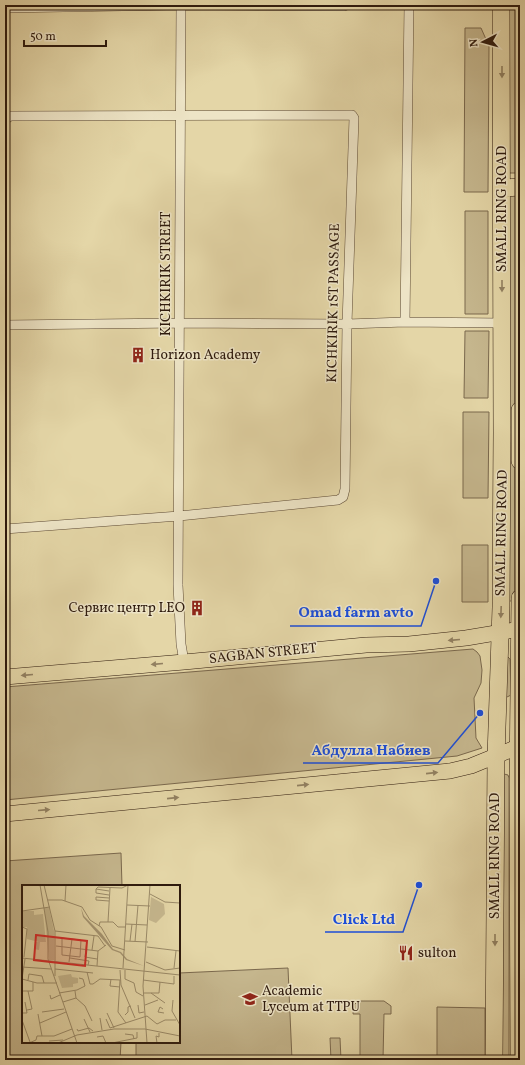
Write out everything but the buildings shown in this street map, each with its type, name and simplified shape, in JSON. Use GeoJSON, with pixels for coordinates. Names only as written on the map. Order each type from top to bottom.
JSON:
{"type":"FeatureCollection","features":[{"type":"Feature","properties":{"kind":"highway","name":"SMALL RING ROAD"},"geometry":{"type":"LineString","coordinates":[[494,1060],[496,757],[500,633],[502,432],[501,5]]}},
{"type":"Feature","properties":{"kind":"highway"},"geometry":{"type":"LineString","coordinates":[[502,188],[520,187]]}},
{"type":"Feature","properties":{"kind":"highway","name":"SMALL RING ROAD"},"geometry":{"type":"LineString","coordinates":[[520,410],[520,461]]}},
{"type":"Feature","properties":{"kind":"highway"},"geometry":{"type":"LineString","coordinates":[[502,432],[520,432]]}},
{"type":"Feature","properties":{"kind":"highway","name":"SMALL RING ROAD"},"geometry":{"type":"LineString","coordinates":[[519,1060],[518,783],[520,746],[520,598]]}},
{"type":"Feature","properties":{"kind":"main road","name":"SAGBAN STREET"},"geometry":{"type":"LineString","coordinates":[[5,677],[366,645],[409,644],[466,638],[520,629]]}},
{"type":"Feature","properties":{"kind":"main road"},"geometry":{"type":"LineString","coordinates":[[450,771],[471,766],[520,746]]}},
{"type":"Feature","properties":{"kind":"main road"},"geometry":{"type":"LineString","coordinates":[[5,814],[450,771],[472,770],[496,775]]}},
{"type":"Feature","properties":{"kind":"street"},"geometry":{"type":"LineString","coordinates":[[5,8],[181,5],[347,5]]}},
{"type":"Feature","properties":{"kind":"street","name":"KICHKIRIK STREET"},"geometry":{"type":"LineString","coordinates":[[181,5],[178,585],[181,644],[184,662]]}},
{"type":"Feature","properties":{"kind":"street"},"geometry":{"type":"LineString","coordinates":[[405,322],[409,5]]}},
{"type":"Feature","properties":{"kind":"street","name":"KICHKIRIK 1ST PASSAGE"},"geometry":{"type":"LineString","coordinates":[[179,516],[338,500],[343,497],[345,489],[347,324],[354,118],[352,115],[181,116]]}},
{"type":"Feature","properties":{"kind":"street"},"geometry":{"type":"LineString","coordinates":[[5,120],[10,116],[181,116]]}},
{"type":"Feature","properties":{"kind":"street"},"geometry":{"type":"LineString","coordinates":[[5,325],[180,323],[347,324],[405,322],[502,323]]}},
{"type":"Feature","properties":{"kind":"street"},"geometry":{"type":"LineString","coordinates":[[5,529],[179,516]]}},
{"type":"Feature","properties":{"kind":"shaded area"},"geometry":{"type":"Polygon","coordinates":[[[509,5],[516,5],[516,173],[509,173],[509,5]]]}},
{"type":"Feature","properties":{"kind":"shaded area"},"geometry":{"type":"Polygon","coordinates":[[[465,28],[481,28],[489,46],[488,192],[464,192],[465,28]]]}},
{"type":"Feature","properties":{"kind":"shaded area"},"geometry":{"type":"Polygon","coordinates":[[[508,194],[516,194],[515,419],[507,419],[508,194]]]}},
{"type":"Feature","properties":{"kind":"shaded area"},"geometry":{"type":"Polygon","coordinates":[[[465,211],[488,211],[488,314],[465,314],[465,211]]]}},
{"type":"Feature","properties":{"kind":"shaded area"},"geometry":{"type":"Polygon","coordinates":[[[465,331],[489,331],[488,398],[464,398],[465,331]]]}},
{"type":"Feature","properties":{"kind":"shaded area"},"geometry":{"type":"Polygon","coordinates":[[[463,412],[489,412],[488,498],[463,498],[463,412]]]}},
{"type":"Feature","properties":{"kind":"shaded area"},"geometry":{"type":"Polygon","coordinates":[[[507,443],[515,443],[515,601],[507,601],[507,443]]]}},
{"type":"Feature","properties":{"kind":"shaded area"},"geometry":{"type":"Polygon","coordinates":[[[462,545],[488,545],[488,602],[462,602],[462,545]]]}},
{"type":"Feature","properties":{"kind":"shaded area"},"geometry":{"type":"Polygon","coordinates":[[[473,649],[480,656],[482,670],[481,683],[474,698],[476,738],[482,748],[457,756],[5,800],[5,687],[473,649]]]}},
{"type":"Feature","properties":{"kind":"shaded area"},"geometry":{"type":"Polygon","coordinates":[[[507,656],[510,659],[511,695],[505,697],[507,656]]]}},
{"type":"Feature","properties":{"kind":"shaded area"},"geometry":{"type":"Polygon","coordinates":[[[504,774],[508,775],[509,778],[509,1060],[501,1060],[504,774]]]}},
{"type":"Feature","properties":{"kind":"shaded area"},"geometry":{"type":"Polygon","coordinates":[[[121,853],[122,885],[22,885],[22,1043],[121,1043],[120,1060],[5,1060],[5,861],[121,853]]]}},
{"type":"Feature","properties":{"kind":"shaded area","name":"Academic Lyceum at TTPU"},"geometry":{"type":"Polygon","coordinates":[[[288,968],[292,1060],[136,1060],[136,1043],[180,1043],[180,973],[288,968]]]}},
{"type":"Feature","properties":{"kind":"shaded area"},"geometry":{"type":"Polygon","coordinates":[[[358,1001],[384,1001],[391,1006],[391,1014],[384,1014],[383,1060],[360,1060],[360,1014],[353,1014],[354,1005],[358,1001]]]}},
{"type":"Feature","properties":{"kind":"shaded area"},"geometry":{"type":"Polygon","coordinates":[[[437,1007],[485,1008],[485,1060],[437,1060],[437,1007]]]}},
{"type":"Feature","properties":{"kind":"shaded area"},"geometry":{"type":"Polygon","coordinates":[[[330,1038],[340,1038],[341,1060],[331,1060],[330,1038]]]}},
{"type":"Feature","properties":{"kind":"place","name":"Horizon Academy"},"geometry":{"type":"Point","coordinates":[138,355]}},
{"type":"Feature","properties":{"kind":"place","name":"Omad farm avto"},"geometry":{"type":"Point","coordinates":[436,581]}},
{"type":"Feature","properties":{"kind":"place","name":"Сервис центр LEO"},"geometry":{"type":"Point","coordinates":[197,608]}},
{"type":"Feature","properties":{"kind":"place","name":"Абдулла Набиев"},"geometry":{"type":"Point","coordinates":[480,713]}},
{"type":"Feature","properties":{"kind":"place","name":"Click Ltd"},"geometry":{"type":"Point","coordinates":[419,885]}},
{"type":"Feature","properties":{"kind":"place","name":"sulton"},"geometry":{"type":"Point","coordinates":[406,953]}},
{"type":"Feature","properties":{"kind":"place","name":"Academic Lyceum at TTPU"},"geometry":{"type":"Point","coordinates":[250,999]}}]}
